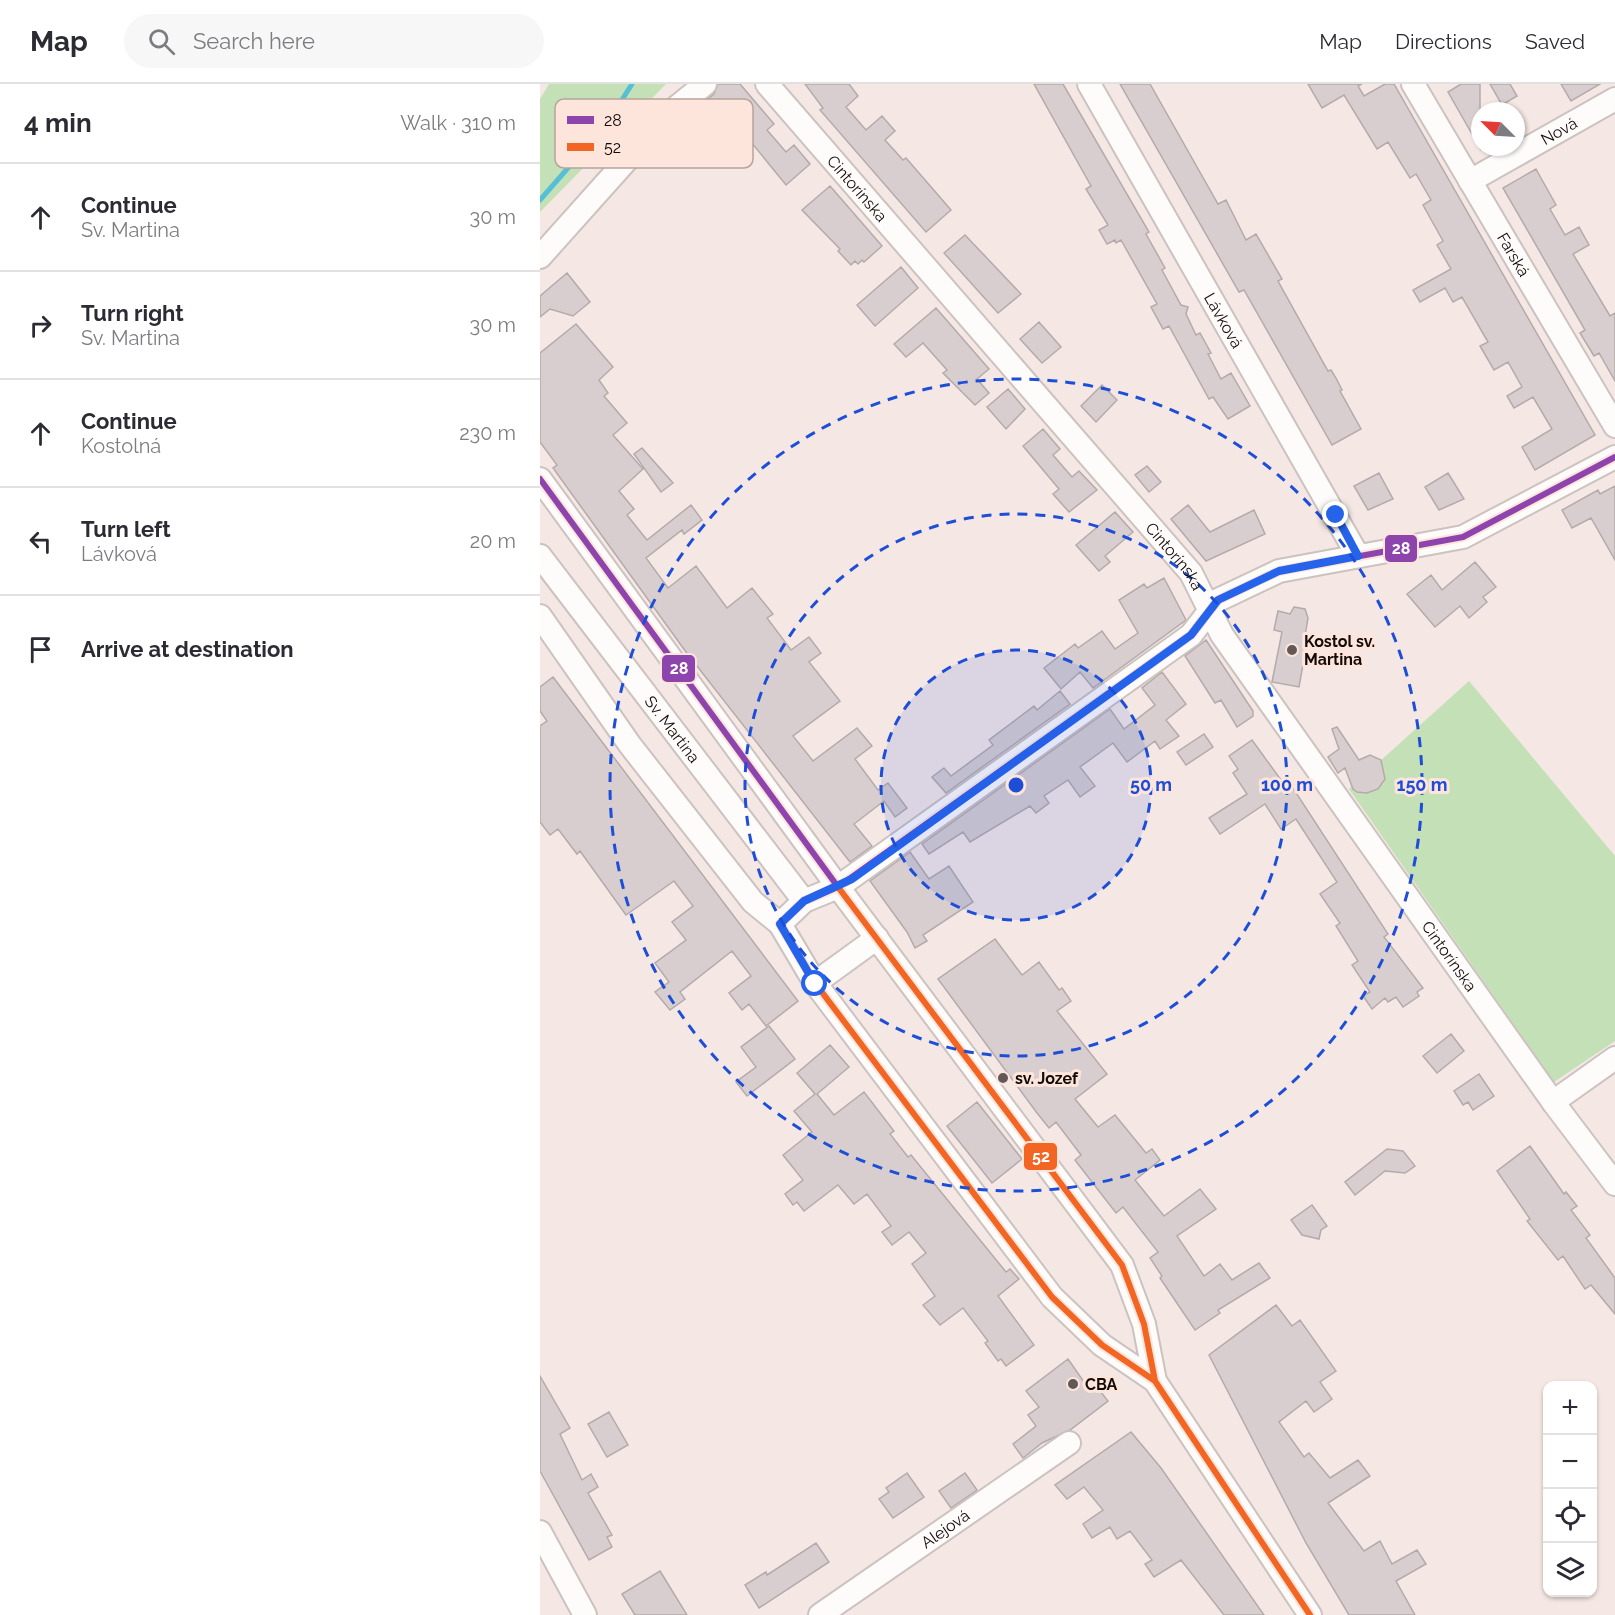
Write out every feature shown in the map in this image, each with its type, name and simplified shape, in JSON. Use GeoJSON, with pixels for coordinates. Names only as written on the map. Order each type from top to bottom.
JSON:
{"type":"FeatureCollection","features":[{"type":"Feature","properties":{"kind":"street"},"geometry":{"type":"LineString","coordinates":[[687,99],[705,84]]}},
{"type":"Feature","properties":{"kind":"street","name":"Cintorínska"},"geometry":{"type":"LineString","coordinates":[[767,84],[1191,573],[1222,635],[1553,1102],[1615,1184]]}},
{"type":"Feature","properties":{"kind":"street","name":"Lávková"},"geometry":{"type":"LineString","coordinates":[[1089,84],[1358,556]]}},
{"type":"Feature","properties":{"kind":"street","name":"Farská"},"geometry":{"type":"LineString","coordinates":[[1413,84],[1615,426]]}},
{"type":"Feature","properties":{"kind":"street","name":"Nová"},"geometry":{"type":"LineString","coordinates":[[1470,181],[1615,99]]}},
{"type":"Feature","properties":{"kind":"street"},"geometry":{"type":"LineString","coordinates":[[540,257],[620,168]]}},
{"type":"Feature","properties":{"kind":"street"},"geometry":{"type":"LineString","coordinates":[[780,924],[804,901],[838,887],[1191,635],[1218,600],[1279,571],[1463,537],[1615,457]]}},
{"type":"Feature","properties":{"kind":"street"},"geometry":{"type":"LineString","coordinates":[[540,478],[838,887],[1122,1265],[1144,1324],[1155,1381]]}},
{"type":"Feature","properties":{"kind":"street","name":"Sv. Martina"},"geometry":{"type":"LineString","coordinates":[[540,556],[804,901]]}},
{"type":"Feature","properties":{"kind":"street"},"geometry":{"type":"LineString","coordinates":[[540,616],[630,745],[753,902],[780,924],[815,984],[1052,1297],[1102,1345],[1155,1381],[1310,1615]]}},
{"type":"Feature","properties":{"kind":"street"},"geometry":{"type":"LineString","coordinates":[[815,984],[877,938]]}},
{"type":"Feature","properties":{"kind":"street"},"geometry":{"type":"LineString","coordinates":[[1553,1102],[1615,1058]]}},
{"type":"Feature","properties":{"kind":"street"},"geometry":{"type":"LineString","coordinates":[[1102,1345],[1130,1341],[1144,1324]]}},
{"type":"Feature","properties":{"kind":"street","name":"Alejová"},"geometry":{"type":"LineString","coordinates":[[820,1615],[1069,1443]]}},
{"type":"Feature","properties":{"kind":"street"},"geometry":{"type":"LineString","coordinates":[[540,1532],[585,1615]]}},
{"type":"Feature","properties":{"kind":"green space"},"geometry":{"type":"Polygon","coordinates":[[[549,84],[666,84],[651,99],[555,99],[555,168],[583,168],[540,212],[540,99],[549,84]]]}},
{"type":"Feature","properties":{"kind":"green space"},"geometry":{"type":"Polygon","coordinates":[[[1469,681],[1615,856],[1615,1041],[1554,1082],[1349,789],[1469,681]]]}},
{"type":"Feature","properties":{"kind":"building"},"geometry":{"type":"Polygon","coordinates":[[[718,84],[740,84],[753,99],[708,99],[714,94],[718,84]]]}},
{"type":"Feature","properties":{"kind":"building"},"geometry":{"type":"Polygon","coordinates":[[[805,84],[849,84],[858,96],[846,107],[866,130],[882,116],[895,131],[885,140],[903,160],[906,158],[951,210],[926,232],[820,110],[823,108],[805,84]]]}},
{"type":"Feature","properties":{"kind":"building"},"geometry":{"type":"Polygon","coordinates":[[[1034,84],[1063,84],[1149,232],[1146,234],[1165,268],[1162,270],[1181,305],[1188,307],[1186,314],[1196,335],[1200,333],[1211,353],[1208,354],[1221,379],[1231,373],[1250,406],[1228,419],[1213,397],[1209,399],[1169,326],[1163,329],[1151,307],[1157,304],[1121,240],[1107,244],[1099,230],[1108,225],[1086,189],[1091,186],[1034,84]]]}},
{"type":"Feature","properties":{"kind":"building"},"geometry":{"type":"Polygon","coordinates":[[[1120,84],[1150,84],[1218,204],[1226,200],[1246,240],[1256,234],[1282,279],[1278,281],[1328,371],[1331,370],[1336,378],[1342,390],[1340,391],[1361,429],[1332,445],[1244,290],[1239,292],[1120,84]]]}},
{"type":"Feature","properties":{"kind":"building"},"geometry":{"type":"Polygon","coordinates":[[[1308,84],[1362,84],[1358,86],[1364,96],[1385,84],[1394,84],[1595,435],[1535,470],[1522,447],[1552,429],[1533,397],[1514,408],[1507,396],[1522,387],[1508,362],[1494,370],[1480,346],[1488,342],[1462,297],[1453,302],[1445,288],[1420,302],[1413,290],[1451,269],[1437,245],[1443,241],[1423,205],[1431,200],[1416,174],[1410,178],[1388,142],[1377,149],[1344,95],[1322,108],[1308,84]]]}},
{"type":"Feature","properties":{"kind":"building"},"geometry":{"type":"Polygon","coordinates":[[[1461,84],[1480,84],[1480,102],[1471,102],[1471,132],[1448,92],[1461,84]]]}},
{"type":"Feature","properties":{"kind":"building"},"geometry":{"type":"Polygon","coordinates":[[[1490,84],[1510,84],[1517,96],[1507,102],[1500,102],[1490,84]]]}},
{"type":"Feature","properties":{"kind":"building"},"geometry":{"type":"Polygon","coordinates":[[[1561,84],[1600,84],[1571,101],[1561,84]]]}},
{"type":"Feature","properties":{"kind":"building"},"geometry":{"type":"Polygon","coordinates":[[[753,99],[774,124],[767,130],[786,152],[794,145],[810,164],[786,185],[753,144],[753,99]]]}},
{"type":"Feature","properties":{"kind":"building"},"geometry":{"type":"Polygon","coordinates":[[[1536,169],[1556,205],[1550,209],[1565,235],[1579,227],[1589,245],[1573,254],[1610,316],[1615,313],[1615,381],[1599,353],[1594,356],[1580,333],[1585,330],[1503,188],[1536,169]]]}},
{"type":"Feature","properties":{"kind":"building"},"geometry":{"type":"Polygon","coordinates":[[[830,186],[882,246],[864,262],[862,260],[858,264],[855,261],[851,265],[838,251],[840,249],[802,210],[830,186]]]}},
{"type":"Feature","properties":{"kind":"building"},"geometry":{"type":"Polygon","coordinates":[[[965,235],[1021,294],[998,313],[944,253],[965,235]]]}},
{"type":"Feature","properties":{"kind":"building"},"geometry":{"type":"Polygon","coordinates":[[[901,267],[918,288],[875,326],[857,305],[901,267]]]}},
{"type":"Feature","properties":{"kind":"building"},"geometry":{"type":"Polygon","coordinates":[[[567,273],[590,302],[573,316],[550,309],[540,317],[540,296],[567,273]]]}},
{"type":"Feature","properties":{"kind":"building"},"geometry":{"type":"Polygon","coordinates":[[[936,308],[989,369],[977,379],[989,393],[975,405],[943,373],[947,370],[923,343],[906,357],[894,344],[936,308]]]}},
{"type":"Feature","properties":{"kind":"building"},"geometry":{"type":"Polygon","coordinates":[[[1039,322],[1061,347],[1042,363],[1020,339],[1039,322]]]}},
{"type":"Feature","properties":{"kind":"building"},"geometry":{"type":"Polygon","coordinates":[[[576,324],[613,367],[599,380],[608,393],[604,396],[627,423],[613,435],[643,469],[619,491],[634,509],[627,515],[647,540],[691,505],[702,520],[684,534],[682,530],[646,558],[668,588],[696,566],[727,608],[752,588],[773,614],[767,618],[791,650],[809,637],[821,653],[809,662],[840,701],[793,736],[813,761],[857,728],[872,746],[855,759],[878,790],[888,783],[907,808],[895,817],[884,801],[854,824],[872,846],[850,862],[686,652],[553,468],[557,465],[540,442],[540,353],[576,324]]]}},
{"type":"Feature","properties":{"kind":"building"},"geometry":{"type":"Polygon","coordinates":[[[1102,385],[1117,400],[1096,422],[1081,406],[1102,385]]]}},
{"type":"Feature","properties":{"kind":"building"},"geometry":{"type":"Polygon","coordinates":[[[1008,389],[1025,409],[1006,429],[987,407],[1008,389]]]}},
{"type":"Feature","properties":{"kind":"building"},"geometry":{"type":"Polygon","coordinates":[[[1043,429],[1060,449],[1053,455],[1072,477],[1079,471],[1097,490],[1069,512],[1053,494],[1059,489],[1023,446],[1043,429]]]}},
{"type":"Feature","properties":{"kind":"building"},"geometry":{"type":"Polygon","coordinates":[[[642,448],[673,483],[661,492],[634,454],[642,448]]]}},
{"type":"Feature","properties":{"kind":"building"},"geometry":{"type":"Polygon","coordinates":[[[1147,466],[1161,482],[1149,492],[1135,475],[1147,466]]]}},
{"type":"Feature","properties":{"kind":"building"},"geometry":{"type":"Polygon","coordinates":[[[1379,473],[1393,499],[1368,510],[1354,486],[1379,473]]]}},
{"type":"Feature","properties":{"kind":"building"},"geometry":{"type":"Polygon","coordinates":[[[1448,473],[1464,499],[1439,510],[1425,487],[1448,473]]]}},
{"type":"Feature","properties":{"kind":"building"},"geometry":{"type":"Polygon","coordinates":[[[1615,486],[1615,560],[1591,518],[1572,528],[1562,510],[1598,490],[1600,494],[1615,486]]]}},
{"type":"Feature","properties":{"kind":"building"},"geometry":{"type":"Polygon","coordinates":[[[1188,505],[1210,532],[1254,510],[1265,534],[1206,561],[1171,519],[1188,505]]]}},
{"type":"Feature","properties":{"kind":"building"},"geometry":{"type":"Polygon","coordinates":[[[1115,512],[1133,532],[1105,556],[1110,562],[1099,571],[1076,545],[1115,512]]]}},
{"type":"Feature","properties":{"kind":"building"},"geometry":{"type":"Polygon","coordinates":[[[1475,562],[1496,587],[1483,597],[1487,602],[1469,618],[1460,606],[1435,627],[1407,594],[1431,575],[1442,590],[1475,562]]]}},
{"type":"Feature","properties":{"kind":"building"},"geometry":{"type":"Polygon","coordinates":[[[1164,578],[1186,620],[1093,688],[1080,672],[1061,689],[1044,668],[1075,644],[1078,648],[1102,631],[1115,649],[1138,633],[1119,600],[1144,584],[1147,588],[1164,578]]]}},
{"type":"Feature","properties":{"kind":"building","name":"Kostol sv. Martina"},"geometry":{"type":"Polygon","coordinates":[[[1294,607],[1305,609],[1308,618],[1305,636],[1308,637],[1299,687],[1272,682],[1282,632],[1274,630],[1278,611],[1290,614],[1294,607]]]}},
{"type":"Feature","properties":{"kind":"building"},"geometry":{"type":"Polygon","coordinates":[[[1206,640],[1253,711],[1253,716],[1237,727],[1221,700],[1215,703],[1185,656],[1206,640]]]}},
{"type":"Feature","properties":{"kind":"building"},"geometry":{"type":"Polygon","coordinates":[[[1162,672],[1186,704],[1166,720],[1179,736],[1160,749],[1155,741],[1127,762],[1113,743],[1080,767],[1095,786],[1080,797],[1068,780],[1044,796],[1049,803],[1036,813],[1030,806],[970,842],[963,832],[929,854],[922,844],[1110,709],[1124,729],[1155,705],[1142,688],[1162,672]]]}},
{"type":"Feature","properties":{"kind":"building"},"geometry":{"type":"Polygon","coordinates":[[[553,677],[798,1001],[766,1026],[749,1004],[742,1010],[729,993],[751,976],[732,951],[680,992],[685,999],[670,1010],[655,992],[669,982],[655,963],[686,940],[672,922],[693,906],[674,881],[626,915],[580,851],[577,854],[558,829],[550,835],[540,822],[540,726],[547,721],[540,711],[540,687],[553,677]]]}},
{"type":"Feature","properties":{"kind":"building"},"geometry":{"type":"Polygon","coordinates":[[[1060,691],[1070,704],[946,793],[932,777],[944,768],[951,776],[993,745],[989,740],[1034,706],[1037,710],[1060,691]]]}},
{"type":"Feature","properties":{"kind":"building"},"geometry":{"type":"Polygon","coordinates":[[[1337,727],[1359,760],[1370,755],[1381,760],[1385,779],[1378,789],[1367,793],[1357,792],[1353,789],[1345,768],[1338,773],[1328,757],[1339,749],[1332,729],[1337,727]]]}},
{"type":"Feature","properties":{"kind":"building"},"geometry":{"type":"Polygon","coordinates":[[[1204,734],[1213,747],[1186,765],[1177,752],[1204,734]]]}},
{"type":"Feature","properties":{"kind":"building"},"geometry":{"type":"Polygon","coordinates":[[[1252,740],[1289,791],[1293,788],[1388,934],[1384,937],[1423,988],[1417,992],[1419,996],[1403,1007],[1396,997],[1388,1002],[1385,998],[1372,1009],[1363,996],[1370,992],[1352,965],[1358,961],[1336,926],[1340,923],[1320,894],[1337,882],[1296,819],[1281,829],[1265,804],[1220,834],[1209,818],[1247,794],[1233,773],[1238,769],[1229,756],[1252,740]]]}},
{"type":"Feature","properties":{"kind":"building"},"geometry":{"type":"Polygon","coordinates":[[[910,852],[929,879],[949,866],[973,902],[923,935],[927,941],[915,948],[907,932],[870,881],[910,852]]]}},
{"type":"Feature","properties":{"kind":"building"},"geometry":{"type":"Polygon","coordinates":[[[995,939],[1022,975],[1039,962],[1059,990],[1062,988],[1071,1001],[1057,1011],[1107,1074],[1075,1099],[1098,1127],[1115,1115],[1146,1153],[1152,1149],[1160,1160],[1135,1180],[1164,1216],[1200,1189],[1216,1209],[1177,1236],[1204,1276],[1220,1264],[1232,1280],[1259,1263],[1270,1278],[1218,1310],[1220,1313],[1195,1330],[1160,1278],[1162,1276],[1150,1258],[1158,1252],[1123,1207],[1116,1213],[1075,1160],[1081,1155],[1056,1122],[1049,1128],[938,979],[995,939]]]}},
{"type":"Feature","properties":{"kind":"building"},"geometry":{"type":"Polygon","coordinates":[[[769,1026],[795,1059],[747,1096],[736,1082],[756,1067],[741,1047],[769,1026]]]}},
{"type":"Feature","properties":{"kind":"building"},"geometry":{"type":"Polygon","coordinates":[[[1451,1034],[1464,1051],[1437,1073],[1423,1056],[1451,1034]]]}},
{"type":"Feature","properties":{"kind":"building"},"geometry":{"type":"Polygon","coordinates":[[[830,1045],[849,1067],[817,1094],[834,1115],[864,1092],[894,1131],[890,1134],[908,1157],[911,1155],[1006,1272],[1010,1269],[1019,1279],[998,1296],[1034,1345],[1006,1366],[1001,1359],[998,1361],[985,1343],[988,1341],[963,1308],[940,1325],[923,1305],[935,1296],[912,1264],[926,1253],[909,1232],[892,1245],[882,1232],[891,1226],[867,1194],[854,1204],[838,1185],[804,1211],[797,1202],[793,1205],[785,1194],[803,1180],[783,1155],[812,1132],[794,1111],[815,1094],[797,1073],[830,1045]]]}},
{"type":"Feature","properties":{"kind":"building"},"geometry":{"type":"Polygon","coordinates":[[[1479,1074],[1494,1096],[1473,1110],[1468,1102],[1463,1105],[1454,1091],[1479,1074]]]}},
{"type":"Feature","properties":{"kind":"building"},"geometry":{"type":"Polygon","coordinates":[[[977,1102],[1022,1159],[992,1183],[947,1126],[977,1102]]]}},
{"type":"Feature","properties":{"kind":"building"},"geometry":{"type":"Polygon","coordinates":[[[1530,1146],[1564,1194],[1566,1192],[1577,1206],[1571,1210],[1590,1235],[1586,1238],[1615,1278],[1615,1314],[1591,1285],[1585,1289],[1563,1256],[1558,1260],[1527,1221],[1530,1219],[1497,1171],[1530,1146]]]}},
{"type":"Feature","properties":{"kind":"building"},"geometry":{"type":"Polygon","coordinates":[[[1387,1149],[1403,1151],[1415,1166],[1405,1173],[1385,1171],[1355,1195],[1345,1182],[1387,1149]]]}},
{"type":"Feature","properties":{"kind":"building"},"geometry":{"type":"Polygon","coordinates":[[[1312,1205],[1327,1226],[1321,1230],[1319,1239],[1302,1235],[1291,1220],[1312,1205]]]}},
{"type":"Feature","properties":{"kind":"building"},"geometry":{"type":"Polygon","coordinates":[[[1276,1305],[1292,1326],[1300,1320],[1336,1371],[1320,1382],[1332,1399],[1314,1412],[1306,1401],[1279,1422],[1304,1457],[1309,1453],[1330,1478],[1358,1460],[1370,1476],[1328,1503],[1364,1551],[1380,1541],[1392,1564],[1417,1550],[1426,1564],[1396,1581],[1415,1615],[1349,1615],[1306,1543],[1209,1355],[1276,1305]]]}},
{"type":"Feature","properties":{"kind":"building"},"geometry":{"type":"Polygon","coordinates":[[[1068,1359],[1084,1382],[1090,1378],[1108,1401],[1070,1430],[1042,1443],[1023,1458],[1013,1444],[1036,1426],[1028,1415],[1039,1407],[1026,1391],[1068,1359]]]}},
{"type":"Feature","properties":{"kind":"building"},"geometry":{"type":"Polygon","coordinates":[[[540,1376],[570,1428],[560,1434],[582,1480],[591,1474],[598,1487],[588,1493],[612,1535],[607,1537],[612,1547],[589,1560],[540,1471],[540,1376]]]}},
{"type":"Feature","properties":{"kind":"building"},"geometry":{"type":"Polygon","coordinates":[[[609,1412],[628,1445],[607,1457],[588,1424],[609,1412]]]}},
{"type":"Feature","properties":{"kind":"building"},"geometry":{"type":"Polygon","coordinates":[[[1131,1432],[1161,1468],[1264,1615],[1224,1615],[1181,1560],[1154,1577],[1145,1564],[1152,1560],[1130,1531],[1117,1539],[1110,1527],[1092,1538],[1083,1524],[1103,1510],[1084,1487],[1067,1499],[1055,1485],[1131,1432]]]}},
{"type":"Feature","properties":{"kind":"building"},"geometry":{"type":"Polygon","coordinates":[[[907,1473],[924,1497],[893,1518],[879,1499],[889,1492],[886,1488],[907,1473]]]}},
{"type":"Feature","properties":{"kind":"building"},"geometry":{"type":"Polygon","coordinates":[[[965,1473],[977,1490],[951,1508],[939,1491],[965,1473]]]}},
{"type":"Feature","properties":{"kind":"building"},"geometry":{"type":"Polygon","coordinates":[[[816,1543],[829,1562],[759,1608],[745,1585],[766,1572],[767,1575],[816,1543]]]}},
{"type":"Feature","properties":{"kind":"building"},"geometry":{"type":"Polygon","coordinates":[[[660,1571],[687,1615],[635,1615],[622,1594],[660,1571]]]}},
{"type":"Feature","properties":{"kind":"waterway"},"geometry":{"type":"LineString","coordinates":[[623,99],[632,84]]}},
{"type":"Feature","properties":{"kind":"waterway"},"geometry":{"type":"LineString","coordinates":[[540,200],[568,168]]}},
{"type":"Feature","properties":{"kind":"transit line","name":"28"},"geometry":{"type":"LineString","coordinates":[[540,479],[838,887],[1191,635],[1218,600],[1279,571],[1463,537],[1615,457]]}},
{"type":"Feature","properties":{"kind":"transit line","name":"52"},"geometry":{"type":"LineString","coordinates":[[1155,1381],[1144,1324],[1122,1265],[838,887],[804,901],[780,924],[815,983],[1052,1297],[1102,1345],[1155,1381],[1310,1615]]}},
{"type":"Feature","properties":{"kind":"place","name":"Kostol sv. Martina"},"geometry":{"type":"Point","coordinates":[1292,650]}},
{"type":"Feature","properties":{"kind":"place","name":"sv. Jozef"},"geometry":{"type":"Point","coordinates":[1003,1078]}},
{"type":"Feature","properties":{"kind":"place","name":"CBA"},"geometry":{"type":"Point","coordinates":[1073,1384]}},
{"type":"Feature","properties":{"kind":"route"},"geometry":{"type":"LineString","coordinates":[[815,984],[780,924],[804,901],[852,879],[1191,635],[1218,600],[1279,571],[1358,556],[1336,515]]}}]}
